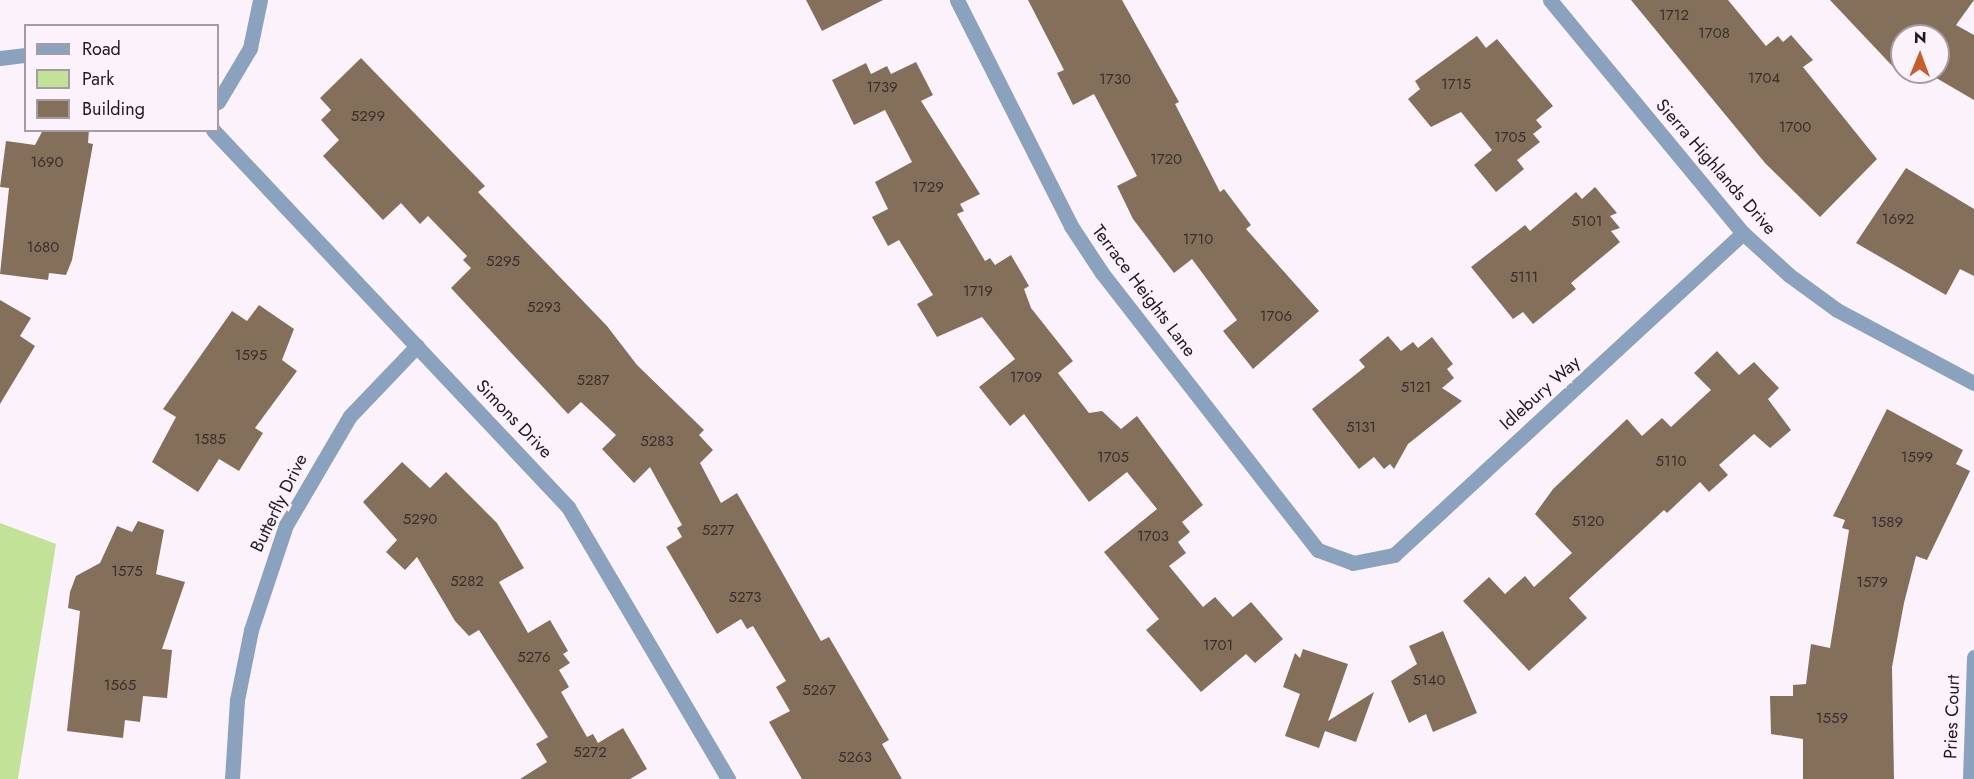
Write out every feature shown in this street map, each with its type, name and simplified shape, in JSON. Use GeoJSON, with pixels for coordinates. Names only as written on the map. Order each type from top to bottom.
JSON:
{"type":"FeatureCollection","features":[{"type":"Feature","properties":{"kind":"street"},"geometry":{"type":"LineString","coordinates":[[219,100],[250,48],[260,0]]}},
{"type":"Feature","properties":{"kind":"street","name":"Terrace Heights Lane"},"geometry":{"type":"LineString","coordinates":[[957,0],[1071,226],[1102,273],[1318,550],[1353,563]]}},
{"type":"Feature","properties":{"kind":"street","name":"Sierra Highlands Drive"},"geometry":{"type":"LineString","coordinates":[[1550,0],[1743,233],[1837,310],[1974,383]]}},
{"type":"Feature","properties":{"kind":"street"},"geometry":{"type":"LineString","coordinates":[[0,58],[24,54]]}},
{"type":"Feature","properties":{"kind":"street","name":"Simons Drive"},"geometry":{"type":"LineString","coordinates":[[215,132],[568,507],[728,779]]}},
{"type":"Feature","properties":{"kind":"street","name":"Idlebury Way"},"geometry":{"type":"LineString","coordinates":[[1353,563],[1394,555],[1743,233]]}},
{"type":"Feature","properties":{"kind":"street","name":"Butterfly Drive"},"geometry":{"type":"LineString","coordinates":[[232,779],[237,700],[251,630],[286,525],[350,416],[417,346]]}},
{"type":"Feature","properties":{"kind":"street","name":"Pries Court"},"geometry":{"type":"LineString","coordinates":[[1970,779],[1974,657]]}},
{"type":"Feature","properties":{"kind":"green space"},"geometry":{"type":"Polygon","coordinates":[[[0,523],[56,544],[18,779],[0,779],[0,523]]]}},
{"type":"Feature","properties":{"kind":"building"},"geometry":{"type":"Polygon","coordinates":[[[806,0],[883,0],[822,31],[806,0]]]}},
{"type":"Feature","properties":{"kind":"building"},"geometry":{"type":"Polygon","coordinates":[[[1028,0],[1122,0],[1179,102],[1175,104],[1220,192],[1224,189],[1251,225],[1246,229],[1319,311],[1253,369],[1223,331],[1237,320],[1192,259],[1174,273],[1133,219],[1117,186],[1137,176],[1094,94],[1073,105],[1057,73],[1064,70],[1028,0]]]}},
{"type":"Feature","properties":{"kind":"building"},"geometry":{"type":"Polygon","coordinates":[[[1631,0],[1728,0],[1766,46],[1778,36],[1783,42],[1791,35],[1813,60],[1803,67],[1877,159],[1820,217],[1765,163],[1631,0]]]}},
{"type":"Feature","properties":{"kind":"building"},"geometry":{"type":"Polygon","coordinates":[[[1830,0],[1974,0],[1956,25],[1974,35],[1974,100],[1947,84],[1950,84],[1950,24],[1890,24],[1890,64],[1830,0]]]}},
{"type":"Feature","properties":{"kind":"building"},"geometry":{"type":"Polygon","coordinates":[[[1477,36],[1486,48],[1497,39],[1553,106],[1536,120],[1542,127],[1533,134],[1540,142],[1517,160],[1524,169],[1496,192],[1474,165],[1492,150],[1461,112],[1431,127],[1408,99],[1420,89],[1415,81],[1477,36]]]}},
{"type":"Feature","properties":{"kind":"building"},"geometry":{"type":"Polygon","coordinates":[[[361,58],[485,186],[478,192],[607,326],[637,365],[704,430],[699,435],[713,450],[700,463],[721,503],[737,493],[821,641],[829,637],[889,740],[882,744],[902,779],[802,779],[769,722],[790,711],[776,687],[786,681],[753,626],[747,629],[741,619],[717,634],[666,547],[682,537],[677,528],[682,525],[650,467],[634,483],[602,449],[616,435],[581,402],[568,414],[451,288],[471,268],[463,260],[467,256],[428,216],[420,224],[401,203],[383,220],[323,156],[339,140],[321,120],[331,110],[320,98],[361,58]]]}},
{"type":"Feature","properties":{"kind":"building"},"geometry":{"type":"Polygon","coordinates":[[[916,62],[933,95],[921,101],[980,194],[960,204],[964,211],[957,214],[985,261],[990,258],[995,265],[1011,255],[1029,286],[1024,289],[1031,308],[1073,361],[1058,373],[1089,413],[1102,411],[1121,429],[1137,416],[1203,505],[1182,522],[1190,532],[1178,542],[1186,553],[1169,566],[1203,607],[1215,597],[1233,617],[1251,602],[1283,639],[1255,663],[1246,654],[1201,692],[1146,630],[1159,619],[1104,552],[1157,509],[1127,472],[1089,502],[1024,414],[1010,426],[979,387],[1015,359],[982,317],[937,337],[917,304],[933,295],[899,240],[888,246],[872,217],[888,209],[875,182],[912,162],[885,110],[854,125],[832,80],[866,63],[871,74],[887,66],[891,74],[916,62]]]}},
{"type":"Feature","properties":{"kind":"building"},"geometry":{"type":"Polygon","coordinates":[[[42,132],[89,132],[88,143],[93,144],[72,260],[66,275],[49,273],[48,280],[0,274],[9,188],[0,187],[6,141],[35,145],[42,132]]]}},
{"type":"Feature","properties":{"kind":"building"},"geometry":{"type":"Polygon","coordinates":[[[1906,168],[1974,209],[1974,276],[1960,269],[1946,295],[1856,243],[1906,168]]]}},
{"type":"Feature","properties":{"kind":"building"},"geometry":{"type":"Polygon","coordinates":[[[1595,187],[1617,213],[1610,216],[1620,228],[1611,231],[1620,242],[1571,283],[1576,289],[1533,324],[1523,312],[1513,319],[1471,267],[1525,225],[1530,231],[1576,192],[1582,199],[1595,187]]]}},
{"type":"Feature","properties":{"kind":"building"},"geometry":{"type":"Polygon","coordinates":[[[0,300],[31,318],[20,336],[35,346],[0,404],[0,300]]]}},
{"type":"Feature","properties":{"kind":"building"},"geometry":{"type":"Polygon","coordinates":[[[259,305],[294,329],[282,360],[297,371],[255,428],[263,433],[239,471],[219,459],[198,492],[152,462],[176,417],[163,409],[232,311],[247,321],[259,305]]]}},
{"type":"Feature","properties":{"kind":"building"},"geometry":{"type":"Polygon","coordinates":[[[1388,336],[1401,351],[1413,342],[1418,348],[1432,337],[1453,364],[1447,369],[1454,378],[1442,388],[1462,401],[1408,444],[1394,469],[1390,464],[1384,469],[1374,457],[1359,469],[1312,409],[1365,367],[1359,360],[1388,336]]]}},
{"type":"Feature","properties":{"kind":"building"},"geometry":{"type":"Polygon","coordinates":[[[1717,351],[1739,375],[1754,362],[1779,388],[1768,399],[1791,430],[1770,448],[1754,434],[1719,465],[1728,475],[1709,492],[1700,482],[1667,513],[1664,510],[1569,598],[1587,618],[1529,671],[1463,601],[1489,577],[1505,594],[1525,576],[1534,587],[1572,553],[1535,514],[1553,489],[1627,419],[1642,436],[1662,418],[1671,427],[1711,390],[1694,373],[1717,351]]]}},
{"type":"Feature","properties":{"kind":"building"},"geometry":{"type":"Polygon","coordinates":[[[1887,409],[1963,450],[1956,464],[1970,471],[1927,560],[1916,556],[1904,603],[1892,667],[1894,779],[1803,779],[1803,739],[1771,734],[1770,696],[1793,696],[1793,685],[1806,684],[1811,644],[1830,648],[1849,530],[1842,528],[1845,520],[1833,516],[1887,409]]]}},
{"type":"Feature","properties":{"kind":"building"},"geometry":{"type":"Polygon","coordinates":[[[402,462],[430,488],[446,472],[497,523],[524,568],[499,582],[528,633],[550,620],[568,651],[563,654],[570,663],[559,670],[569,687],[561,692],[587,737],[593,734],[598,743],[623,728],[647,769],[630,779],[520,779],[547,762],[536,744],[548,737],[479,630],[469,636],[455,621],[417,557],[405,570],[386,552],[397,540],[363,502],[402,462]]]}},
{"type":"Feature","properties":{"kind":"building"},"geometry":{"type":"Polygon","coordinates":[[[138,521],[164,530],[156,574],[185,582],[162,649],[172,650],[167,698],[143,696],[140,722],[125,720],[123,738],[67,731],[80,611],[68,608],[70,592],[76,576],[100,563],[117,526],[132,532],[138,521]]]}},
{"type":"Feature","properties":{"kind":"building"},"geometry":{"type":"Polygon","coordinates":[[[1443,631],[1477,713],[1433,732],[1426,714],[1409,723],[1391,681],[1417,664],[1409,646],[1443,631]]]}},
{"type":"Feature","properties":{"kind":"building"},"geometry":{"type":"Polygon","coordinates":[[[1303,649],[1348,664],[1328,721],[1374,692],[1356,742],[1325,731],[1319,748],[1285,736],[1300,694],[1283,687],[1295,653],[1300,658],[1303,649]]]}}]}
